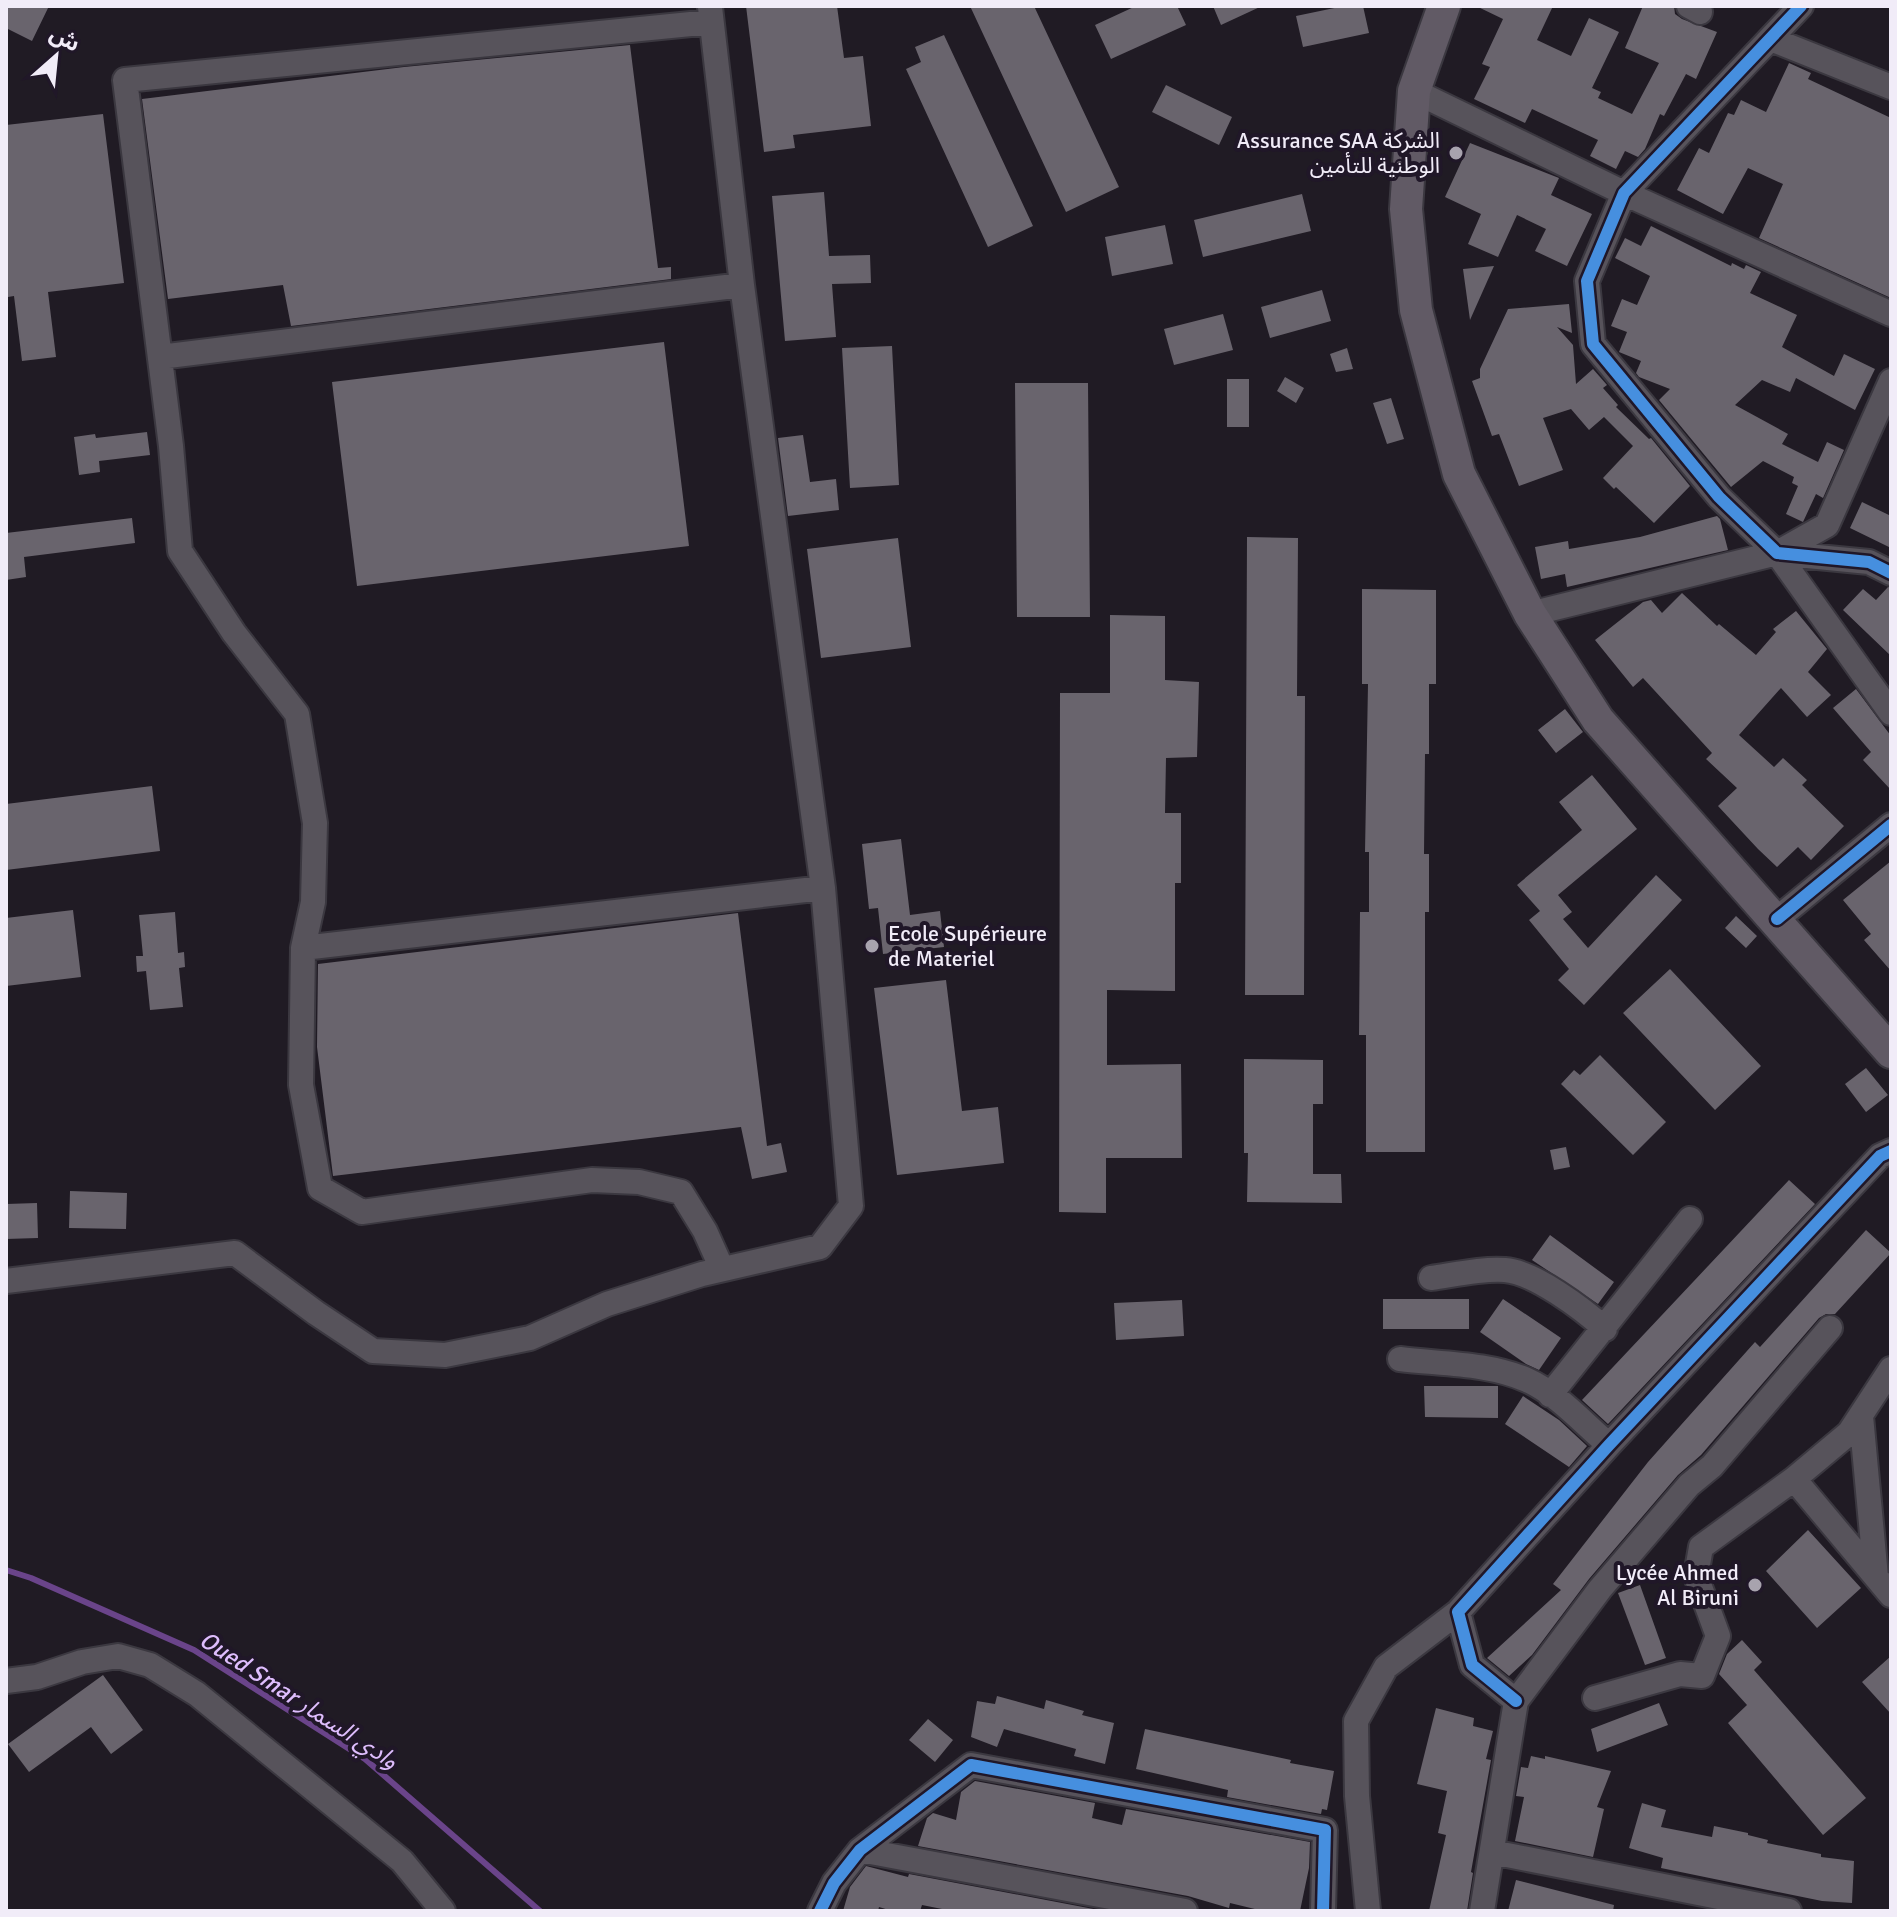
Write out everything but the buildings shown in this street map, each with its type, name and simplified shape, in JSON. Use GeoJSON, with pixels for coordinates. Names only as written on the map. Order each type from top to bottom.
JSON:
{"type":"FeatureCollection","features":[{"type":"Feature","properties":{"kind":"main road"},"geometry":{"type":"LineString","coordinates":[[1444,6],[1414,91],[1406,209],[1416,310],[1459,474],[1530,614],[1598,720],[1777,919],[1891,1052]]}},
{"type":"Feature","properties":{"kind":"street"},"geometry":{"type":"LineString","coordinates":[[1801,6],[1624,193],[1587,281],[1593,344],[1719,497],[1777,553],[1891,713]]}},
{"type":"Feature","properties":{"kind":"street"},"geometry":{"type":"LineString","coordinates":[[6,1281],[235,1253],[373,1351],[445,1355],[530,1338],[607,1304],[722,1269],[820,1247],[851,1206],[823,888],[742,285],[710,14],[125,80],[160,357],[180,551],[234,633],[297,714],[315,823],[313,902],[303,948],[301,1085],[320,1188],[362,1212],[592,1180],[639,1182],[681,1192],[705,1231],[722,1269]]}},
{"type":"Feature","properties":{"kind":"street"},"geometry":{"type":"LineString","coordinates":[[1771,39],[1891,87]]}},
{"type":"Feature","properties":{"kind":"street"},"geometry":{"type":"LineString","coordinates":[[1414,91],[1624,193],[1891,314]]}},
{"type":"Feature","properties":{"kind":"street"},"geometry":{"type":"LineString","coordinates":[[160,357],[742,285]]}},
{"type":"Feature","properties":{"kind":"street"},"geometry":{"type":"LineString","coordinates":[[1530,614],[1777,553],[1827,525],[1891,381]]}},
{"type":"Feature","properties":{"kind":"street"},"geometry":{"type":"LineString","coordinates":[[1777,553],[1869,562],[1891,573]]}},
{"type":"Feature","properties":{"kind":"street"},"geometry":{"type":"LineString","coordinates":[[1777,919],[1891,825]]}},
{"type":"Feature","properties":{"kind":"street"},"geometry":{"type":"LineString","coordinates":[[303,948],[823,888]]}},
{"type":"Feature","properties":{"kind":"street"},"geometry":{"type":"LineString","coordinates":[[1368,1911],[1357,1796],[1356,1721],[1386,1667],[1458,1612],[1609,1445],[1880,1156],[1891,1151]]}},
{"type":"Feature","properties":{"kind":"street"},"geometry":{"type":"LineString","coordinates":[[1550,1395],[1690,1219]]}},
{"type":"Feature","properties":{"kind":"street"},"geometry":{"type":"LineString","coordinates":[[1431,1278],[1505,1270],[1532,1278],[1605,1329]]}},
{"type":"Feature","properties":{"kind":"street"},"geometry":{"type":"LineString","coordinates":[[1482,1911],[1516,1701],[1600,1589],[1689,1485],[1712,1466],[1830,1328]]}},
{"type":"Feature","properties":{"kind":"street"},"geometry":{"type":"LineString","coordinates":[[1400,1359],[1498,1371],[1528,1381],[1550,1395],[1609,1445]]}},
{"type":"Feature","properties":{"kind":"street"},"geometry":{"type":"LineString","coordinates":[[1595,1698],[1680,1674],[1702,1676],[1718,1636],[1696,1576],[1701,1547],[1794,1479],[1849,1433],[1891,1369]]}},
{"type":"Feature","properties":{"kind":"street"},"geometry":{"type":"LineString","coordinates":[[1861,1416],[1883,1586]]}},
{"type":"Feature","properties":{"kind":"street"},"geometry":{"type":"LineString","coordinates":[[1794,1479],[1883,1586]]}},
{"type":"Feature","properties":{"kind":"street"},"geometry":{"type":"LineString","coordinates":[[1458,1612],[1472,1665],[1516,1701]]}},
{"type":"Feature","properties":{"kind":"street"},"geometry":{"type":"LineString","coordinates":[[6,1681],[37,1677],[82,1662],[118,1656],[150,1665],[197,1694],[402,1861],[443,1911]]}},
{"type":"Feature","properties":{"kind":"street"},"geometry":{"type":"LineString","coordinates":[[820,1911],[834,1883],[860,1850],[971,1765],[1325,1830],[1323,1911]]}},
{"type":"Feature","properties":{"kind":"street"},"geometry":{"type":"LineString","coordinates":[[860,1850],[1185,1911]]}},
{"type":"Feature","properties":{"kind":"street"},"geometry":{"type":"LineString","coordinates":[[1492,1852],[1789,1911]]}},
{"type":"Feature","properties":{"kind":"waterway","name":"Oued Smar وادي السمار"},"geometry":{"type":"LineString","coordinates":[[6,1570],[31,1578],[194,1650],[365,1759],[540,1911]]}},
{"type":"Feature","properties":{"kind":"cycle path"},"geometry":{"type":"LineString","coordinates":[[1801,6],[1624,193],[1587,281],[1593,344],[1719,497],[1777,553],[1869,562],[1891,573]]}},
{"type":"Feature","properties":{"kind":"cycle path"},"geometry":{"type":"LineString","coordinates":[[1777,919],[1891,825]]}},
{"type":"Feature","properties":{"kind":"cycle path"},"geometry":{"type":"LineString","coordinates":[[1516,1701],[1472,1665],[1458,1612],[1609,1445],[1880,1156],[1891,1151]]}},
{"type":"Feature","properties":{"kind":"cycle path"},"geometry":{"type":"LineString","coordinates":[[820,1911],[834,1883],[860,1850],[971,1765],[1325,1830],[1323,1911]]}},
{"type":"Feature","properties":{"kind":"place","name":"Assurance SAA الشركة الوطنية للتأمين"},"geometry":{"type":"Point","coordinates":[1456,153]}},
{"type":"Feature","properties":{"kind":"place","name":"Ecole Supérieure de Materiel"},"geometry":{"type":"Point","coordinates":[872,946]}},
{"type":"Feature","properties":{"kind":"place","name":"Lycée Ahmed Al Biruni"},"geometry":{"type":"Point","coordinates":[1755,1585]}}]}
